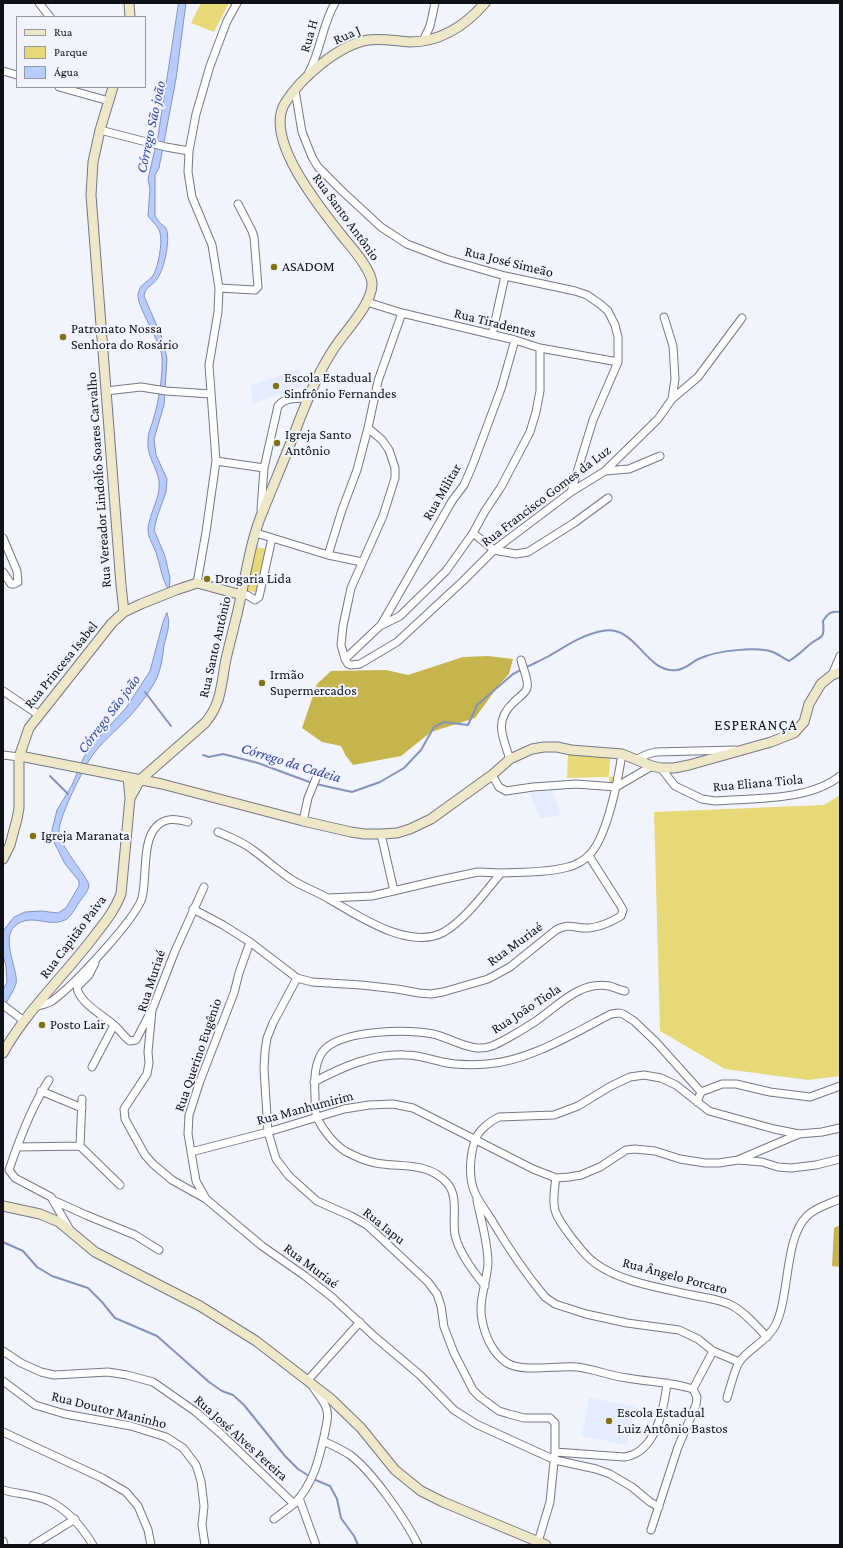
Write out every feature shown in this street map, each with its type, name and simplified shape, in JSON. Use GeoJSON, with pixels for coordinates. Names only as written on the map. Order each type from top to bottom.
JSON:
{"type":"FeatureCollection","features":[{"type":"Feature","properties":{"kind":"street"},"geometry":{"type":"LineString","coordinates":[[39,3],[49,16]]}},
{"type":"Feature","properties":{"kind":"street"},"geometry":{"type":"LineString","coordinates":[[128,3],[130,16]]}},
{"type":"Feature","properties":{"kind":"street"},"geometry":{"type":"LineString","coordinates":[[237,3],[227,21],[210,66],[196,114],[188,151],[188,172],[192,197],[212,245],[219,288],[218,312],[209,365],[215,424],[216,460],[197,583],[247,595],[255,600],[259,597],[272,538]]}},
{"type":"Feature","properties":{"kind":"street","name":"Rua H"},"geometry":{"type":"LineString","coordinates":[[307,76],[314,63],[326,20],[335,3]]}},
{"type":"Feature","properties":{"kind":"street"},"geometry":{"type":"LineString","coordinates":[[423,41],[430,26],[435,3]]}},
{"type":"Feature","properties":{"kind":"street","name":"Rua J"},"geometry":{"type":"LineString","coordinates":[[295,90],[307,76],[345,49],[358,42],[371,40],[423,41],[444,36],[460,27],[474,16],[485,3]]}},
{"type":"Feature","properties":{"kind":"street"},"geometry":{"type":"LineString","coordinates":[[3,71],[16,75]]}},
{"type":"Feature","properties":{"kind":"street"},"geometry":{"type":"LineString","coordinates":[[63,88],[109,101]]}},
{"type":"Feature","properties":{"kind":"street","name":"Rua Vereador Lindolfo Soares Carvalho"},"geometry":{"type":"LineString","coordinates":[[113,88],[100,130],[93,162],[91,195],[124,612]]}},
{"type":"Feature","properties":{"kind":"street","name":"Rua José Simeão"},"geometry":{"type":"LineString","coordinates":[[295,90],[302,132],[312,157],[318,167],[381,227],[407,244],[446,259],[505,276],[575,290],[600,304],[608,311],[618,337],[618,362],[593,420],[571,492]]}},
{"type":"Feature","properties":{"kind":"street","name":"Rua Santo Antônio"},"geometry":{"type":"LineString","coordinates":[[130,798],[140,780],[205,723],[214,713],[220,694],[226,659],[261,514],[280,470],[307,398],[320,370],[367,302],[372,285],[368,272],[306,186],[285,147],[281,132],[281,113],[285,104],[295,90]]}},
{"type":"Feature","properties":{"kind":"street"},"geometry":{"type":"LineString","coordinates":[[100,130],[166,147],[188,151]]}},
{"type":"Feature","properties":{"kind":"street"},"geometry":{"type":"LineString","coordinates":[[219,288],[255,290],[258,287],[254,237],[238,204]]}},
{"type":"Feature","properties":{"kind":"street"},"geometry":{"type":"LineString","coordinates":[[492,335],[505,276]]}},
{"type":"Feature","properties":{"kind":"street","name":"Rua Tiradentes"},"geometry":{"type":"LineString","coordinates":[[367,302],[402,314],[515,340],[540,348],[618,362]]}},
{"type":"Feature","properties":{"kind":"street"},"geometry":{"type":"LineString","coordinates":[[328,555],[342,510],[357,470],[378,381],[402,314]]}},
{"type":"Feature","properties":{"kind":"street","name":"Rua Francisco Gomes da Luz"},"geometry":{"type":"LineString","coordinates":[[345,659],[348,664],[351,665],[360,664],[397,642],[494,550],[571,492],[605,471],[658,419],[672,399],[675,379],[673,346],[664,318]]}},
{"type":"Feature","properties":{"kind":"street"},"geometry":{"type":"LineString","coordinates":[[672,399],[698,377],[742,318]]}},
{"type":"Feature","properties":{"kind":"street","name":"Rua Militar"},"geometry":{"type":"LineString","coordinates":[[381,625],[452,501],[464,485],[501,389],[515,340]]}},
{"type":"Feature","properties":{"kind":"street"},"geometry":{"type":"LineString","coordinates":[[368,428],[382,440],[390,450],[395,468],[395,478],[383,516],[351,588],[340,645],[345,659],[381,625],[400,616],[423,595],[446,572],[473,533],[501,487],[530,432],[540,391],[540,348]]}},
{"type":"Feature","properties":{"kind":"street"},"geometry":{"type":"LineString","coordinates":[[106,391],[133,387],[162,391],[211,394]]}},
{"type":"Feature","properties":{"kind":"street","name":"Rua Santo Antônio"},"geometry":{"type":"LineString","coordinates":[[261,514],[264,468],[278,406],[286,400],[307,398]]}},
{"type":"Feature","properties":{"kind":"street"},"geometry":{"type":"LineString","coordinates":[[605,471],[629,469],[660,456]]}},
{"type":"Feature","properties":{"kind":"street"},"geometry":{"type":"LineString","coordinates":[[216,460],[264,468]]}},
{"type":"Feature","properties":{"kind":"street"},"geometry":{"type":"LineString","coordinates":[[473,533],[494,550],[516,554],[528,552],[574,523],[608,498]]}},
{"type":"Feature","properties":{"kind":"street"},"geometry":{"type":"LineString","coordinates":[[256,534],[328,555],[362,562]]}},
{"type":"Feature","properties":{"kind":"street"},"geometry":{"type":"LineString","coordinates":[[3,538],[18,574],[18,581],[13,584],[3,572]]}},
{"type":"Feature","properties":{"kind":"street","name":"Rua Princesa Isabel"},"geometry":{"type":"LineString","coordinates":[[3,859],[10,845],[18,814],[22,757],[29,728],[112,623],[124,612],[155,598],[197,583]]}},
{"type":"Feature","properties":{"kind":"street"},"geometry":{"type":"LineString","coordinates":[[3,755],[71,765],[128,777],[357,833],[397,833],[410,829],[431,818],[492,775],[510,759],[532,749],[557,747],[571,750],[622,754],[652,766],[674,768],[771,742],[794,732],[804,722],[809,704],[821,684],[836,674],[840,656]]}},
{"type":"Feature","properties":{"kind":"street"},"geometry":{"type":"LineString","coordinates":[[510,759],[501,735],[501,726],[503,714],[526,690],[527,683],[522,663]]}},
{"type":"Feature","properties":{"kind":"street"},"geometry":{"type":"LineString","coordinates":[[3,691],[39,715]]}},
{"type":"Feature","properties":{"kind":"street"},"geometry":{"type":"LineString","coordinates":[[636,759],[656,752],[738,750]]}},
{"type":"Feature","properties":{"kind":"street"},"geometry":{"type":"LineString","coordinates":[[329,898],[372,896],[478,872],[501,873],[549,871],[570,867],[589,856],[600,840],[616,787],[622,754]]}},
{"type":"Feature","properties":{"kind":"street"},"geometry":{"type":"LineString","coordinates":[[492,775],[499,787],[506,791],[570,784],[616,787],[652,766]]}},
{"type":"Feature","properties":{"kind":"street","name":"Rua Eliana Tiola"},"geometry":{"type":"LineString","coordinates":[[661,768],[675,786],[702,799],[715,801],[794,795],[816,790],[831,783],[840,776]]}},
{"type":"Feature","properties":{"kind":"street"},"geometry":{"type":"LineString","coordinates":[[128,777],[130,798]]}},
{"type":"Feature","properties":{"kind":"street"},"geometry":{"type":"LineString","coordinates":[[303,821],[308,798],[316,778]]}},
{"type":"Feature","properties":{"kind":"street","name":"Rua Capitão Paiva"},"geometry":{"type":"LineString","coordinates":[[3,1053],[14,1034],[90,942],[115,909],[119,901],[121,894],[130,798]]}},
{"type":"Feature","properties":{"kind":"street"},"geometry":{"type":"LineString","coordinates":[[38,1006],[52,1001],[99,955],[122,929],[138,907],[142,898],[148,846],[151,835],[156,827],[166,820],[175,819],[188,822]]}},
{"type":"Feature","properties":{"kind":"street"},"geometry":{"type":"LineString","coordinates":[[218,832],[236,839],[253,849],[294,882],[329,898],[375,925],[394,933],[411,936],[430,937],[443,932],[461,918],[501,873]]}},
{"type":"Feature","properties":{"kind":"street"},"geometry":{"type":"LineString","coordinates":[[381,834],[394,891]]}},
{"type":"Feature","properties":{"kind":"street","name":"Rua Muriaé"},"geometry":{"type":"LineString","coordinates":[[589,856],[619,904],[622,910],[621,916],[597,927],[587,928],[568,925],[563,926],[510,967],[488,980],[443,992],[419,994],[362,984],[312,982],[297,978],[250,942],[193,909],[152,1010],[147,1074],[124,1109],[125,1119],[134,1136],[153,1164],[172,1180],[206,1199],[262,1246],[306,1276],[420,1375],[454,1410],[476,1424],[555,1460],[596,1469],[610,1474],[632,1487],[650,1502],[659,1507]]}},
{"type":"Feature","properties":{"kind":"street"},"geometry":{"type":"LineString","coordinates":[[193,909],[204,887]]}},
{"type":"Feature","properties":{"kind":"street","name":"Rua Querino Eugênio"},"geometry":{"type":"LineString","coordinates":[[206,1199],[196,1181],[188,1134],[189,1115],[193,1100],[231,1000],[250,942]]}},
{"type":"Feature","properties":{"kind":"street"},"geometry":{"type":"LineString","coordinates":[[99,955],[89,975],[77,987],[78,992],[88,1004],[114,1025],[130,1041],[134,1041],[152,1010]]}},
{"type":"Feature","properties":{"kind":"street","name":"Rua Iapu"},"geometry":{"type":"LineString","coordinates":[[297,978],[267,1038],[264,1069],[268,1132],[276,1159],[289,1176],[317,1201],[367,1225],[428,1282],[437,1294],[441,1306],[444,1327],[454,1353],[473,1390],[499,1411],[524,1418],[552,1419],[555,1423],[555,1452]]}},
{"type":"Feature","properties":{"kind":"street","name":"Rua João Tiola"},"geometry":{"type":"LineString","coordinates":[[317,1117],[314,1082],[319,1059],[326,1049],[337,1042],[352,1037],[396,1031],[433,1034],[474,1048],[485,1048],[493,1046],[512,1036],[565,998],[590,987],[608,986],[624,991]]}},
{"type":"Feature","properties":{"kind":"street"},"geometry":{"type":"LineString","coordinates":[[4,1006],[24,1022]]}},
{"type":"Feature","properties":{"kind":"street"},"geometry":{"type":"LineString","coordinates":[[314,1082],[349,1065],[373,1058],[394,1055],[418,1056],[444,1062],[465,1064],[488,1064],[518,1058],[543,1048],[611,1014],[619,1013],[634,1021],[656,1042],[701,1092]]}},
{"type":"Feature","properties":{"kind":"street"},"geometry":{"type":"LineString","coordinates":[[92,1067],[114,1025]]}},
{"type":"Feature","properties":{"kind":"street"},"geometry":{"type":"LineString","coordinates":[[651,1530],[678,1447],[696,1405],[696,1393],[693,1389],[667,1383],[628,1378],[576,1367],[529,1368],[509,1364],[500,1357],[493,1348],[487,1336],[482,1320],[481,1300],[485,1286],[488,1262],[487,1246],[471,1181],[470,1167],[476,1139],[488,1124],[499,1117],[554,1115],[578,1106],[611,1086],[630,1077],[644,1075],[661,1078],[676,1085],[709,1111],[774,1129],[799,1134],[822,1132],[840,1128]]}},
{"type":"Feature","properties":{"kind":"street"},"geometry":{"type":"LineString","coordinates":[[49,1080],[42,1091],[18,1147],[9,1170],[11,1175],[44,1192],[55,1201],[86,1216],[135,1235],[159,1250]]}},
{"type":"Feature","properties":{"kind":"street"},"geometry":{"type":"LineString","coordinates":[[697,1102],[701,1092],[722,1084],[736,1084],[770,1092],[810,1097],[840,1086]]}},
{"type":"Feature","properties":{"kind":"street"},"geometry":{"type":"LineString","coordinates":[[42,1091],[82,1108]]}},
{"type":"Feature","properties":{"kind":"street"},"geometry":{"type":"LineString","coordinates":[[80,1146],[82,1099]]}},
{"type":"Feature","properties":{"kind":"street","name":"Rua Manhumirim"},"geometry":{"type":"LineString","coordinates":[[191,1152],[268,1132],[344,1109],[369,1105],[393,1104],[413,1108],[533,1169],[556,1178]]}},
{"type":"Feature","properties":{"kind":"street"},"geometry":{"type":"LineString","coordinates":[[317,1117],[334,1141],[344,1150],[358,1158],[376,1163],[412,1165],[433,1173],[446,1182],[453,1193],[456,1236],[468,1260],[485,1286]]}},
{"type":"Feature","properties":{"kind":"street"},"geometry":{"type":"LineString","coordinates":[[738,1160],[799,1134]]}},
{"type":"Feature","properties":{"kind":"street"},"geometry":{"type":"LineString","coordinates":[[18,1147],[80,1146],[120,1185]]}},
{"type":"Feature","properties":{"kind":"street"},"geometry":{"type":"LineString","coordinates":[[556,1178],[581,1175],[600,1167],[626,1150],[635,1149],[655,1151],[680,1159],[705,1163],[738,1160],[762,1162],[778,1167],[791,1168],[816,1165],[840,1159]]}},
{"type":"Feature","properties":{"kind":"street","name":"Rua Ângelo Porcaro"},"geometry":{"type":"LineString","coordinates":[[556,1178],[553,1195],[553,1208],[569,1234],[581,1250],[594,1263],[608,1271],[633,1280],[732,1305],[748,1317],[767,1337]]}},
{"type":"Feature","properties":{"kind":"street"},"geometry":{"type":"LineString","coordinates":[[475,1194],[504,1241],[544,1297],[555,1304],[586,1314],[627,1323],[679,1330],[698,1339],[713,1351],[739,1362]]}},
{"type":"Feature","properties":{"kind":"street"},"geometry":{"type":"LineString","coordinates":[[726,1398],[739,1362],[767,1337],[774,1328],[780,1314],[793,1243],[799,1228],[807,1216],[817,1208],[840,1199]]}},
{"type":"Feature","properties":{"kind":"street"},"geometry":{"type":"LineString","coordinates":[[55,1201],[70,1230]]}},
{"type":"Feature","properties":{"kind":"street"},"geometry":{"type":"LineString","coordinates":[[3,1206],[46,1216],[59,1222],[95,1252],[200,1306],[256,1341],[330,1398],[361,1428],[395,1470],[421,1491],[443,1502],[542,1543],[550,1502],[555,1452],[624,1457],[635,1455],[642,1450],[651,1438],[660,1419],[665,1403],[667,1383]]}},
{"type":"Feature","properties":{"kind":"street"},"geometry":{"type":"LineString","coordinates":[[309,1382],[360,1322]]}},
{"type":"Feature","properties":{"kind":"street","name":"Rua José Alves Pereira"},"geometry":{"type":"LineString","coordinates":[[3,1351],[21,1364],[41,1372],[54,1375],[108,1372],[153,1382],[196,1412],[294,1504]]}},
{"type":"Feature","properties":{"kind":"street"},"geometry":{"type":"LineString","coordinates":[[693,1389],[713,1351]]}},
{"type":"Feature","properties":{"kind":"street","name":"Rua Doutor Maninho"},"geometry":{"type":"LineString","coordinates":[[3,1381],[35,1405],[65,1414],[150,1432],[166,1437],[183,1448],[196,1465],[201,1481],[204,1506],[202,1525],[205,1545]]}},
{"type":"Feature","properties":{"kind":"street"},"geometry":{"type":"LineString","coordinates":[[274,1519],[300,1498],[308,1485],[320,1457],[328,1412],[326,1406],[309,1382]]}},
{"type":"Feature","properties":{"kind":"street"},"geometry":{"type":"LineString","coordinates":[[3,1432],[102,1478],[126,1492],[138,1506],[148,1530],[151,1545]]}},
{"type":"Feature","properties":{"kind":"street"},"geometry":{"type":"LineString","coordinates":[[323,1441],[338,1447],[363,1467],[382,1490],[406,1524],[418,1545]]}},
{"type":"Feature","properties":{"kind":"street"},"geometry":{"type":"LineString","coordinates":[[3,1490],[49,1501],[62,1509],[75,1520],[93,1545]]}},
{"type":"Feature","properties":{"kind":"street"},"geometry":{"type":"LineString","coordinates":[[300,1498],[316,1545]]}},
{"type":"Feature","properties":{"kind":"street"},"geometry":{"type":"LineString","coordinates":[[32,1545],[75,1520]]}},
{"type":"Feature","properties":{"kind":"street"},"geometry":{"type":"LineString","coordinates":[[3,1541],[4,1545]]}},
{"type":"Feature","properties":{"kind":"shaded area","name":"Escola Estadual Sinfrônio Fernandes"},"geometry":{"type":"Polygon","coordinates":[[[299,369],[304,380],[301,387],[253,403],[251,385],[299,369]]]}},
{"type":"Feature","properties":{"kind":"shaded area"},"geometry":{"type":"Polygon","coordinates":[[[488,656],[513,659],[509,674],[475,718],[431,732],[401,756],[353,765],[341,746],[322,742],[302,728],[317,684],[331,671],[386,670],[408,675],[463,657],[488,656]]]}},
{"type":"Feature","properties":{"kind":"shaded area"},"geometry":{"type":"Polygon","coordinates":[[[552,787],[560,815],[540,818],[530,793],[552,787]]]}},
{"type":"Feature","properties":{"kind":"shaded area"},"geometry":{"type":"Polygon","coordinates":[[[840,1225],[840,1267],[832,1266],[834,1228],[840,1225]]]}},
{"type":"Feature","properties":{"kind":"shaded area","name":"Escola Estadual Luiz Antônio Bastos"},"geometry":{"type":"Polygon","coordinates":[[[589,1398],[635,1406],[627,1445],[582,1436],[589,1398]]]}},
{"type":"Feature","properties":{"kind":"green space"},"geometry":{"type":"Polygon","coordinates":[[[201,3],[229,3],[214,32],[191,23],[201,3]]]}},
{"type":"Feature","properties":{"kind":"green space"},"geometry":{"type":"Polygon","coordinates":[[[255,547],[268,549],[259,593],[246,590],[255,547]]]}},
{"type":"Feature","properties":{"kind":"green space"},"geometry":{"type":"Polygon","coordinates":[[[568,754],[610,756],[609,777],[567,778],[568,754]]]}},
{"type":"Feature","properties":{"kind":"green space"},"geometry":{"type":"Polygon","coordinates":[[[616,776],[615,783],[609,783],[609,777],[616,776]]]}},
{"type":"Feature","properties":{"kind":"green space"},"geometry":{"type":"Polygon","coordinates":[[[840,795],[840,1076],[808,1080],[725,1069],[660,1031],[654,812],[824,805],[840,795]]]}},
{"type":"Feature","properties":{"kind":"water"},"geometry":{"type":"Polygon","coordinates":[[[179,3],[186,3],[176,79],[159,168],[155,175],[155,216],[166,228],[168,239],[160,275],[149,287],[144,296],[163,340],[167,359],[164,405],[154,439],[156,455],[167,479],[166,492],[154,530],[165,556],[170,578],[169,590],[163,578],[148,531],[149,522],[157,499],[159,487],[158,476],[150,456],[148,445],[149,434],[159,395],[162,357],[141,307],[138,295],[141,286],[152,277],[154,273],[158,262],[160,249],[161,237],[159,231],[157,226],[148,216],[150,189],[148,179],[158,136],[179,3]]]}},
{"type":"Feature","properties":{"kind":"water"},"geometry":{"type":"Polygon","coordinates":[[[167,613],[169,621],[168,629],[157,678],[146,696],[133,712],[103,742],[90,759],[76,785],[59,827],[59,834],[65,848],[85,877],[89,886],[72,913],[65,920],[52,922],[27,920],[15,926],[9,939],[16,984],[3,1008],[3,990],[7,982],[6,966],[3,955],[3,931],[14,917],[25,912],[41,911],[58,913],[66,908],[79,886],[79,881],[65,864],[54,842],[52,830],[57,810],[72,785],[90,747],[126,708],[150,671],[163,622],[167,613]]]}},
{"type":"Feature","properties":{"kind":"waterway","name":"Córrego da Cadeia"},"geometry":{"type":"LineString","coordinates":[[525,668],[580,638],[602,631],[614,631],[624,635],[633,641],[648,658],[657,665],[666,669],[677,670],[687,667],[698,659],[708,655],[726,651],[747,649],[766,650],[773,652],[789,661],[823,635],[823,621],[828,614],[832,612],[840,612]]}},
{"type":"Feature","properties":{"kind":"waterway","name":"Córrego da Cadeia"},"geometry":{"type":"LineString","coordinates":[[316,784],[352,792],[380,782],[404,768],[421,750],[434,727],[444,722],[468,725],[477,705],[513,674],[521,670]]}},
{"type":"Feature","properties":{"kind":"waterway","name":"Córrego da Cadeia"},"geometry":{"type":"LineString","coordinates":[[145,692],[171,726]]}},
{"type":"Feature","properties":{"kind":"waterway","name":"Córrego da Cadeia"},"geometry":{"type":"LineString","coordinates":[[203,755],[209,757],[223,754],[258,763],[312,783]]}},
{"type":"Feature","properties":{"kind":"waterway"},"geometry":{"type":"LineString","coordinates":[[50,776],[68,794]]}},
{"type":"Feature","properties":{"kind":"waterway"},"geometry":{"type":"LineString","coordinates":[[3,1242],[23,1251],[37,1267],[52,1276],[88,1288],[115,1318],[157,1336],[209,1382],[222,1391],[233,1395],[244,1405],[285,1456],[298,1469],[309,1476]]}},
{"type":"Feature","properties":{"kind":"waterway"},"geometry":{"type":"LineString","coordinates":[[313,1479],[330,1486],[337,1499],[341,1518],[354,1536],[358,1545]]}},
{"type":"Feature","properties":{"kind":"place","name":"ASADOM"},"geometry":{"type":"Point","coordinates":[274,267]}},
{"type":"Feature","properties":{"kind":"place","name":"Patronato Nossa Senhora do Rosário"},"geometry":{"type":"Point","coordinates":[63,337]}},
{"type":"Feature","properties":{"kind":"place","name":"Escola Estadual Sinfrônio Fernandes"},"geometry":{"type":"Point","coordinates":[276,386]}},
{"type":"Feature","properties":{"kind":"place","name":"Igreja Santo Antônio"},"geometry":{"type":"Point","coordinates":[277,443]}},
{"type":"Feature","properties":{"kind":"place","name":"Drogaria Lida"},"geometry":{"type":"Point","coordinates":[207,579]}},
{"type":"Feature","properties":{"kind":"place","name":"Irmão Supermercados"},"geometry":{"type":"Point","coordinates":[262,683]}},
{"type":"Feature","properties":{"kind":"place","name":"Igreja Maranata"},"geometry":{"type":"Point","coordinates":[33,836]}},
{"type":"Feature","properties":{"kind":"place","name":"Posto Lair"},"geometry":{"type":"Point","coordinates":[42,1025]}},
{"type":"Feature","properties":{"kind":"place","name":"Escola Estadual Luiz Antônio Bastos"},"geometry":{"type":"Point","coordinates":[609,1421]}},
{"type":"Feature","properties":{"kind":"district","name":"ESPERANÇA"},"geometry":{"type":"Point","coordinates":[756,725]}},
{"type":"Feature","properties":{"kind":"water label","name":"Córrego São joão"},"geometry":{"type":"Point","coordinates":[151,127]}},
{"type":"Feature","properties":{"kind":"water label","name":"Córrego São joão"},"geometry":{"type":"Point","coordinates":[109,714]}}]}
